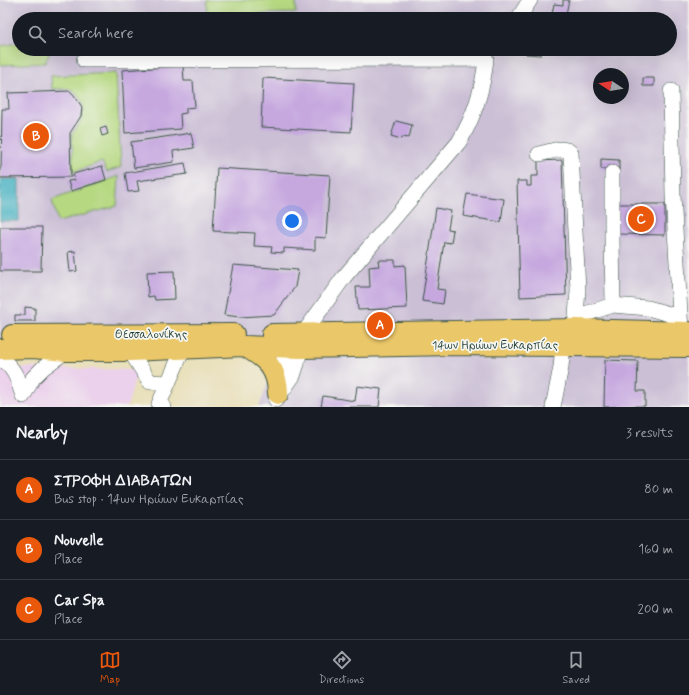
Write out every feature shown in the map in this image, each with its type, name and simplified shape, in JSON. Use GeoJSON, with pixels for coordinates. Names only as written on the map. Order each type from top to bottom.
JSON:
{"type":"FeatureCollection","features":[{"type":"Feature","properties":{"kind":"main road","name":"14ων Ηρώων Ευκαρπίας"},"geometry":{"type":"LineString","coordinates":[[294,341],[575,329],[686,337]]}},
{"type":"Feature","properties":{"kind":"main road","name":"Θεσσαλονίκης"},"geometry":{"type":"LineString","coordinates":[[0,335],[294,341]]}},
{"type":"Feature","properties":{"kind":"main road","name":"14ων Ηρώων Ευκαρπίας"},"geometry":{"type":"LineString","coordinates":[[294,341],[460,345],[563,345],[686,337]]}},
{"type":"Feature","properties":{"kind":"main road","name":"Θεσσαλονίκης"},"geometry":{"type":"LineString","coordinates":[[0,349],[33,348],[66,351],[130,351],[244,346],[294,341]]}},
{"type":"Feature","properties":{"kind":"main road"},"geometry":{"type":"LineString","coordinates":[[244,346],[263,358],[272,368],[278,384],[276,400]]}},
{"type":"Feature","properties":{"kind":"street"},"geometry":{"type":"LineString","coordinates":[[522,12],[530,0]]}},
{"type":"Feature","properties":{"kind":"street"},"geometry":{"type":"LineString","coordinates":[[84,60],[355,56]]}},
{"type":"Feature","properties":{"kind":"street"},"geometry":{"type":"LineString","coordinates":[[276,400],[294,341],[344,277],[459,142],[468,126],[476,106],[489,56]]}},
{"type":"Feature","properties":{"kind":"street"},"geometry":{"type":"LineString","coordinates":[[671,91],[673,195],[686,337]]}},
{"type":"Feature","properties":{"kind":"street"},"geometry":{"type":"LineString","coordinates":[[539,154],[564,149],[568,149],[571,152],[578,290],[575,329]]}},
{"type":"Feature","properties":{"kind":"street"},"geometry":{"type":"LineString","coordinates":[[612,173],[613,305]]}},
{"type":"Feature","properties":{"kind":"street"},"geometry":{"type":"LineString","coordinates":[[575,329],[583,316],[588,312],[613,305],[648,308],[669,314],[675,319],[686,337]]}},
{"type":"Feature","properties":{"kind":"street"},"geometry":{"type":"LineString","coordinates":[[553,407],[561,367],[563,345]]}},
{"type":"Feature","properties":{"kind":"street"},"geometry":{"type":"LineString","coordinates":[[164,407],[159,404],[183,349]]}},
{"type":"Feature","properties":{"kind":"street"},"geometry":{"type":"LineString","coordinates":[[0,360],[7,363],[13,369],[23,396],[33,378],[42,368],[66,351]]}},
{"type":"Feature","properties":{"kind":"street"},"geometry":{"type":"LineString","coordinates":[[130,351],[150,382],[167,383]]}},
{"type":"Feature","properties":{"kind":"shaded area"},"geometry":{"type":"Polygon","coordinates":[[[0,0],[689,0],[689,407],[259,407],[282,344],[0,342],[0,0]]]}},
{"type":"Feature","properties":{"kind":"shaded area"},"geometry":{"type":"Polygon","coordinates":[[[0,367],[138,370],[127,407],[0,407],[0,367]]]}},
{"type":"Feature","properties":{"kind":"green space"},"geometry":{"type":"Polygon","coordinates":[[[207,0],[296,0],[296,12],[207,12],[207,0]]]}},
{"type":"Feature","properties":{"kind":"green space"},"geometry":{"type":"Polygon","coordinates":[[[12,44],[12,56],[48,56],[45,63],[0,65],[0,46],[12,44]]]}},
{"type":"Feature","properties":{"kind":"green space"},"geometry":{"type":"Polygon","coordinates":[[[116,73],[121,167],[107,172],[102,162],[73,172],[72,134],[80,123],[84,111],[83,103],[74,91],[69,89],[52,89],[51,76],[116,73]]]}},
{"type":"Feature","properties":{"kind":"green space"},"geometry":{"type":"Polygon","coordinates":[[[119,176],[117,206],[58,222],[52,200],[119,176]]]}},
{"type":"Feature","properties":{"kind":"water"},"geometry":{"type":"Polygon","coordinates":[[[0,179],[19,179],[19,221],[0,221],[0,179]]]}},
{"type":"Feature","properties":{"kind":"building"},"geometry":{"type":"Polygon","coordinates":[[[563,0],[569,0],[566,12],[552,12],[554,4],[563,5],[563,0]]]}},
{"type":"Feature","properties":{"kind":"building"},"geometry":{"type":"Polygon","coordinates":[[[183,66],[184,81],[193,81],[195,107],[186,108],[186,113],[180,114],[181,129],[125,133],[122,70],[183,66]]]}},
{"type":"Feature","properties":{"kind":"building"},"geometry":{"type":"Polygon","coordinates":[[[263,78],[354,83],[351,132],[261,127],[263,78]]]}},
{"type":"Feature","properties":{"kind":"building"},"geometry":{"type":"Polygon","coordinates":[[[643,78],[654,78],[654,86],[643,86],[643,78]]]}},
{"type":"Feature","properties":{"kind":"building"},"geometry":{"type":"Polygon","coordinates":[[[70,91],[82,107],[81,116],[70,133],[71,177],[0,178],[2,109],[9,109],[8,93],[70,91]]]}},
{"type":"Feature","properties":{"kind":"building"},"geometry":{"type":"Polygon","coordinates":[[[396,121],[412,125],[409,138],[402,137],[401,139],[391,136],[396,121]]]}},
{"type":"Feature","properties":{"kind":"building"},"geometry":{"type":"Polygon","coordinates":[[[106,127],[108,134],[102,136],[100,129],[106,127]]]}},
{"type":"Feature","properties":{"kind":"building"},"geometry":{"type":"Polygon","coordinates":[[[191,133],[194,148],[173,151],[174,162],[134,168],[131,142],[191,133]]]}},
{"type":"Feature","properties":{"kind":"building"},"geometry":{"type":"Polygon","coordinates":[[[601,159],[619,160],[619,170],[601,169],[601,159]]]}},
{"type":"Feature","properties":{"kind":"building"},"geometry":{"type":"Polygon","coordinates":[[[562,160],[566,295],[520,297],[517,181],[527,181],[527,186],[531,186],[531,176],[538,176],[538,161],[562,160]]]}},
{"type":"Feature","properties":{"kind":"building"},"geometry":{"type":"Polygon","coordinates":[[[185,163],[187,174],[137,181],[139,191],[128,192],[125,173],[185,163]]]}},
{"type":"Feature","properties":{"kind":"building"},"geometry":{"type":"Polygon","coordinates":[[[102,166],[106,180],[71,191],[68,181],[75,180],[73,174],[102,166]]]}},
{"type":"Feature","properties":{"kind":"building"},"geometry":{"type":"Polygon","coordinates":[[[217,168],[330,175],[326,238],[315,237],[315,250],[284,248],[284,253],[271,252],[272,247],[254,246],[255,233],[213,231],[217,168]]]}},
{"type":"Feature","properties":{"kind":"building"},"geometry":{"type":"Polygon","coordinates":[[[467,194],[504,199],[501,222],[463,216],[467,194]]]}},
{"type":"Feature","properties":{"kind":"building"},"geometry":{"type":"Polygon","coordinates":[[[616,204],[665,204],[665,235],[616,234],[616,204]]]}},
{"type":"Feature","properties":{"kind":"building"},"geometry":{"type":"Polygon","coordinates":[[[436,208],[451,211],[448,229],[453,230],[451,243],[444,242],[437,289],[445,290],[443,304],[422,301],[436,208]]]}},
{"type":"Feature","properties":{"kind":"building"},"geometry":{"type":"Polygon","coordinates":[[[0,227],[42,227],[41,271],[0,271],[0,227]]]}},
{"type":"Feature","properties":{"kind":"building"},"geometry":{"type":"Polygon","coordinates":[[[75,251],[77,271],[70,272],[68,252],[75,251]]]}},
{"type":"Feature","properties":{"kind":"building"},"geometry":{"type":"Polygon","coordinates":[[[378,260],[395,260],[395,266],[405,265],[407,308],[358,310],[356,287],[370,287],[369,267],[379,266],[378,260]]]}},
{"type":"Feature","properties":{"kind":"building"},"geometry":{"type":"Polygon","coordinates":[[[233,265],[298,270],[295,287],[274,315],[240,317],[224,315],[233,265]]]}},
{"type":"Feature","properties":{"kind":"building"},"geometry":{"type":"Polygon","coordinates":[[[174,271],[175,299],[155,300],[154,296],[148,297],[147,272],[174,271]]]}},
{"type":"Feature","properties":{"kind":"building"},"geometry":{"type":"Polygon","coordinates":[[[25,307],[35,308],[35,321],[15,321],[15,315],[25,315],[25,307]]]}},
{"type":"Feature","properties":{"kind":"building"},"geometry":{"type":"Polygon","coordinates":[[[605,360],[638,361],[637,391],[645,391],[645,406],[604,407],[605,360]]]}},
{"type":"Feature","properties":{"kind":"building"},"geometry":{"type":"Polygon","coordinates":[[[357,386],[381,389],[379,407],[321,407],[323,396],[355,401],[357,386]]]}},
{"type":"Feature","properties":{"kind":"place","name":"Nouvelle"},"geometry":{"type":"Point","coordinates":[36,136]}},
{"type":"Feature","properties":{"kind":"place","name":"Car Spa"},"geometry":{"type":"Point","coordinates":[641,219]}},
{"type":"Feature","properties":{"kind":"place","name":"ΣΤΡΟΦΗ ΔΙΑΒΑΤΩΝ"},"geometry":{"type":"Point","coordinates":[380,325]}}]}
